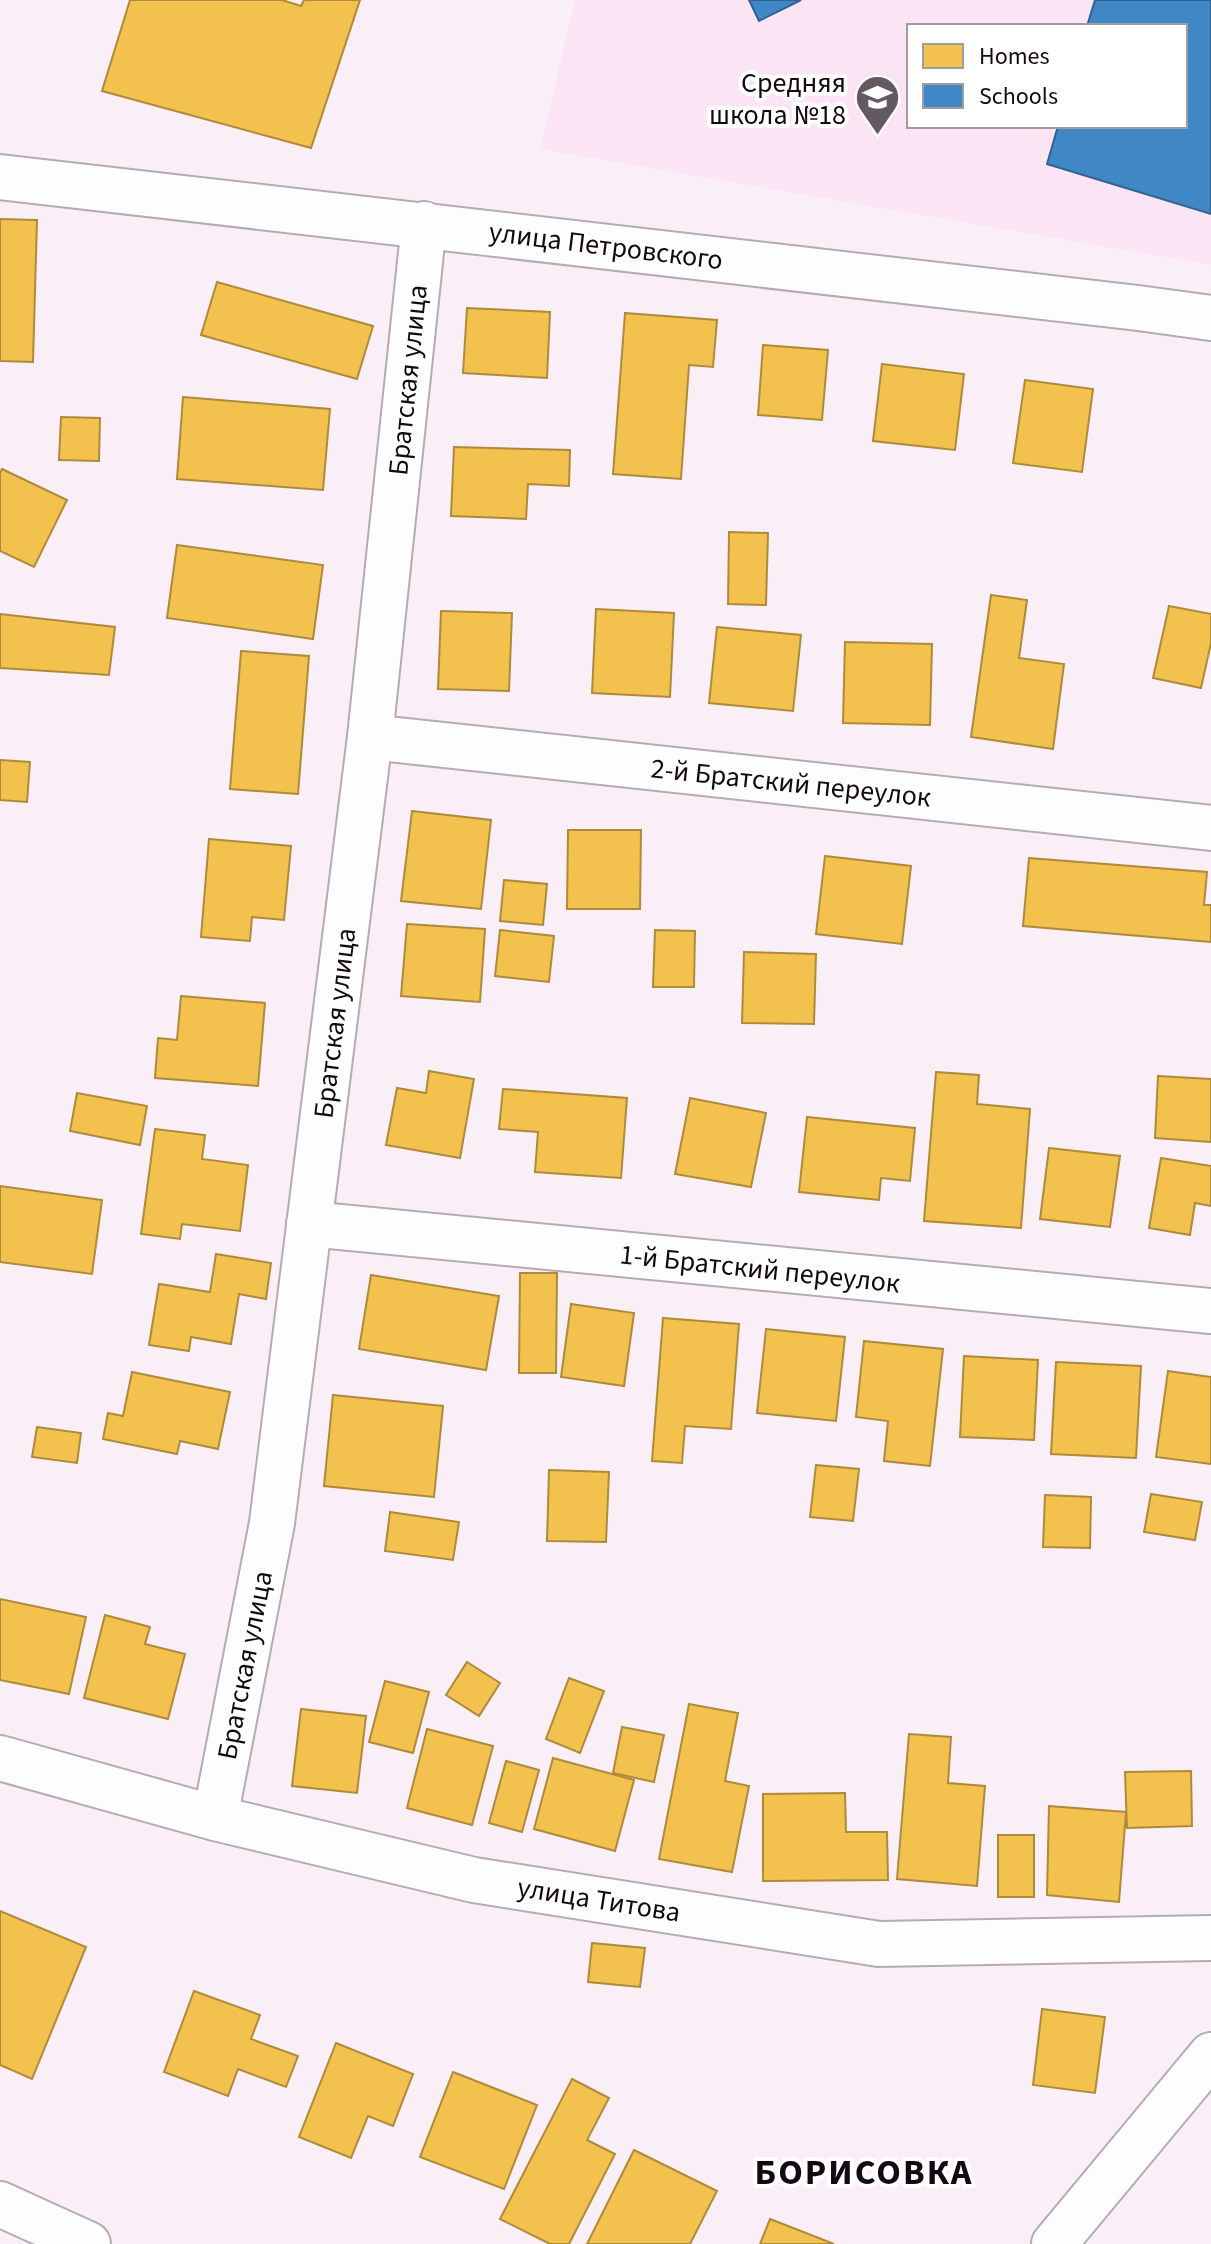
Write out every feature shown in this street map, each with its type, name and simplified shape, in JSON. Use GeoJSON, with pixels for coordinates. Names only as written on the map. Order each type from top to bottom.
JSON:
{"type":"FeatureCollection","features":[{"type":"Feature","properties":{"kind":"street","name":"улица Петровского"},"geometry":{"type":"LineString","coordinates":[[0,177],[1211,318]]}},
{"type":"Feature","properties":{"kind":"street","name":"Братская улица"},"geometry":{"type":"LineString","coordinates":[[215,1818],[272,1523],[370,737],[424,224]]}},
{"type":"Feature","properties":{"kind":"street","name":"2-й Братский переулок"},"geometry":{"type":"LineString","coordinates":[[370,737],[1211,828]]}},
{"type":"Feature","properties":{"kind":"street","name":"1-й Братский переулок"},"geometry":{"type":"LineString","coordinates":[[309,1224],[1211,1311]]}},
{"type":"Feature","properties":{"kind":"street","name":"улица Титова"},"geometry":{"type":"LineString","coordinates":[[0,1758],[215,1818],[474,1880],[879,1944],[1211,1938]]}},
{"type":"Feature","properties":{"kind":"street"},"geometry":{"type":"LineString","coordinates":[[1054,2244],[1211,2055]]}},
{"type":"Feature","properties":{"kind":"street"},"geometry":{"type":"LineString","coordinates":[[0,2204],[88,2244]]}},
{"type":"Feature","properties":{"kind":"shaded area","name":"Средняя школа №18"},"geometry":{"type":"Polygon","coordinates":[[[575,0],[1211,0],[1211,265],[540,149],[575,0]]]}},
{"type":"Feature","properties":{"kind":"building: Homes"},"geometry":{"type":"Polygon","coordinates":[[[130,0],[282,0],[301,6],[304,0],[360,0],[311,148],[102,91],[130,0]]]}},
{"type":"Feature","properties":{"kind":"building: Homes"},"geometry":{"type":"Polygon","coordinates":[[[0,219],[37,220],[33,362],[0,361],[0,219]]]}},
{"type":"Feature","properties":{"kind":"building: Homes"},"geometry":{"type":"Polygon","coordinates":[[[217,282],[373,326],[357,379],[201,335],[217,282]]]}},
{"type":"Feature","properties":{"kind":"building: Homes"},"geometry":{"type":"Polygon","coordinates":[[[467,308],[550,312],[547,378],[463,373],[467,308]]]}},
{"type":"Feature","properties":{"kind":"building: Homes"},"geometry":{"type":"Polygon","coordinates":[[[625,313],[717,320],[713,367],[689,365],[681,479],[613,474],[625,313]]]}},
{"type":"Feature","properties":{"kind":"building: Homes"},"geometry":{"type":"Polygon","coordinates":[[[763,345],[828,350],[822,420],[758,415],[763,345]]]}},
{"type":"Feature","properties":{"kind":"building: Homes"},"geometry":{"type":"Polygon","coordinates":[[[882,364],[964,374],[955,450],[873,441],[882,364]]]}},
{"type":"Feature","properties":{"kind":"building: Homes"},"geometry":{"type":"Polygon","coordinates":[[[1025,380],[1093,389],[1082,472],[1013,463],[1025,380]]]}},
{"type":"Feature","properties":{"kind":"building: Homes"},"geometry":{"type":"Polygon","coordinates":[[[183,397],[330,409],[323,490],[177,479],[183,397]]]}},
{"type":"Feature","properties":{"kind":"building: Homes"},"geometry":{"type":"Polygon","coordinates":[[[61,417],[100,418],[99,461],[59,460],[61,417]]]}},
{"type":"Feature","properties":{"kind":"building: Homes"},"geometry":{"type":"Polygon","coordinates":[[[454,447],[570,450],[569,486],[528,484],[526,519],[451,516],[454,447]]]}},
{"type":"Feature","properties":{"kind":"building: Homes"},"geometry":{"type":"Polygon","coordinates":[[[2,469],[67,500],[34,567],[0,551],[2,469]]]}},
{"type":"Feature","properties":{"kind":"building: Homes"},"geometry":{"type":"Polygon","coordinates":[[[729,532],[768,533],[766,605],[728,604],[729,532]]]}},
{"type":"Feature","properties":{"kind":"building: Homes"},"geometry":{"type":"Polygon","coordinates":[[[177,545],[323,565],[313,639],[167,618],[177,545]]]}},
{"type":"Feature","properties":{"kind":"building: Homes"},"geometry":{"type":"Polygon","coordinates":[[[991,595],[1027,600],[1019,658],[1064,664],[1053,749],[971,737],[991,595]]]}},
{"type":"Feature","properties":{"kind":"building: Homes"},"geometry":{"type":"Polygon","coordinates":[[[1169,606],[1211,614],[1211,643],[1201,688],[1153,678],[1169,606]]]}},
{"type":"Feature","properties":{"kind":"building: Homes"},"geometry":{"type":"Polygon","coordinates":[[[596,609],[674,613],[670,697],[592,693],[596,609]]]}},
{"type":"Feature","properties":{"kind":"building: Homes"},"geometry":{"type":"Polygon","coordinates":[[[441,611],[512,613],[509,691],[438,689],[441,611]]]}},
{"type":"Feature","properties":{"kind":"building: Homes"},"geometry":{"type":"Polygon","coordinates":[[[0,614],[115,627],[109,675],[0,668],[0,614]]]}},
{"type":"Feature","properties":{"kind":"building: Homes"},"geometry":{"type":"Polygon","coordinates":[[[717,627],[801,635],[793,711],[709,703],[717,627]]]}},
{"type":"Feature","properties":{"kind":"building: Homes"},"geometry":{"type":"Polygon","coordinates":[[[845,642],[932,644],[930,725],[843,723],[845,642]]]}},
{"type":"Feature","properties":{"kind":"building: Homes"},"geometry":{"type":"Polygon","coordinates":[[[241,651],[309,656],[298,794],[230,789],[241,651]]]}},
{"type":"Feature","properties":{"kind":"building: Homes"},"geometry":{"type":"Polygon","coordinates":[[[0,760],[30,762],[27,802],[0,800],[0,760]]]}},
{"type":"Feature","properties":{"kind":"building: Homes"},"geometry":{"type":"Polygon","coordinates":[[[412,811],[491,820],[481,909],[401,901],[412,811]]]}},
{"type":"Feature","properties":{"kind":"building: Homes"},"geometry":{"type":"Polygon","coordinates":[[[568,830],[641,830],[640,909],[567,909],[568,830]]]}},
{"type":"Feature","properties":{"kind":"building: Homes"},"geometry":{"type":"Polygon","coordinates":[[[209,839],[291,846],[284,920],[252,917],[250,941],[201,937],[209,839]]]}},
{"type":"Feature","properties":{"kind":"building: Homes"},"geometry":{"type":"Polygon","coordinates":[[[825,856],[911,866],[902,944],[816,934],[825,856]]]}},
{"type":"Feature","properties":{"kind":"building: Homes"},"geometry":{"type":"Polygon","coordinates":[[[1029,858],[1207,872],[1204,905],[1211,905],[1211,942],[1023,926],[1029,858]]]}},
{"type":"Feature","properties":{"kind":"building: Homes"},"geometry":{"type":"Polygon","coordinates":[[[504,880],[547,884],[543,925],[500,921],[504,880]]]}},
{"type":"Feature","properties":{"kind":"building: Homes"},"geometry":{"type":"Polygon","coordinates":[[[407,924],[485,929],[480,1002],[401,996],[407,924]]]}},
{"type":"Feature","properties":{"kind":"building: Homes"},"geometry":{"type":"Polygon","coordinates":[[[500,930],[554,936],[549,982],[495,976],[500,930]]]}},
{"type":"Feature","properties":{"kind":"building: Homes"},"geometry":{"type":"Polygon","coordinates":[[[655,930],[695,931],[694,987],[653,987],[655,930]]]}},
{"type":"Feature","properties":{"kind":"building: Homes"},"geometry":{"type":"Polygon","coordinates":[[[744,952],[816,954],[814,1024],[742,1023],[744,952]]]}},
{"type":"Feature","properties":{"kind":"building: Homes"},"geometry":{"type":"Polygon","coordinates":[[[181,996],[265,1003],[258,1086],[155,1078],[158,1038],[177,1040],[181,996]]]}},
{"type":"Feature","properties":{"kind":"building: Homes"},"geometry":{"type":"Polygon","coordinates":[[[429,1071],[474,1079],[460,1158],[386,1145],[397,1088],[426,1093],[429,1071]]]}},
{"type":"Feature","properties":{"kind":"building: Homes"},"geometry":{"type":"Polygon","coordinates":[[[936,1072],[979,1075],[977,1104],[1030,1109],[1021,1228],[924,1221],[936,1072]]]}},
{"type":"Feature","properties":{"kind":"building: Homes"},"geometry":{"type":"Polygon","coordinates":[[[1158,1076],[1211,1079],[1211,1142],[1155,1138],[1158,1076]]]}},
{"type":"Feature","properties":{"kind":"building: Homes"},"geometry":{"type":"Polygon","coordinates":[[[503,1089],[627,1098],[621,1178],[535,1172],[538,1132],[499,1129],[503,1089]]]}},
{"type":"Feature","properties":{"kind":"building: Homes"},"geometry":{"type":"Polygon","coordinates":[[[77,1093],[147,1106],[140,1145],[70,1131],[77,1093]]]}},
{"type":"Feature","properties":{"kind":"building: Homes"},"geometry":{"type":"Polygon","coordinates":[[[690,1098],[766,1113],[751,1187],[675,1174],[690,1098]]]}},
{"type":"Feature","properties":{"kind":"building: Homes"},"geometry":{"type":"Polygon","coordinates":[[[807,1117],[915,1128],[910,1181],[881,1178],[879,1200],[799,1192],[807,1117]]]}},
{"type":"Feature","properties":{"kind":"building: Homes"},"geometry":{"type":"Polygon","coordinates":[[[155,1129],[205,1135],[202,1159],[248,1165],[240,1231],[182,1224],[180,1239],[141,1234],[155,1129]]]}},
{"type":"Feature","properties":{"kind":"building: Homes"},"geometry":{"type":"Polygon","coordinates":[[[1049,1148],[1120,1156],[1110,1227],[1040,1219],[1049,1148]]]}},
{"type":"Feature","properties":{"kind":"building: Homes"},"geometry":{"type":"Polygon","coordinates":[[[1161,1158],[1211,1166],[1211,1206],[1195,1203],[1190,1235],[1149,1228],[1161,1158]]]}},
{"type":"Feature","properties":{"kind":"building: Homes"},"geometry":{"type":"Polygon","coordinates":[[[0,1186],[102,1200],[92,1274],[0,1262],[0,1186]]]}},
{"type":"Feature","properties":{"kind":"building: Homes"},"geometry":{"type":"Polygon","coordinates":[[[216,1254],[271,1263],[266,1299],[239,1294],[231,1344],[191,1337],[189,1351],[149,1345],[159,1284],[210,1292],[216,1254]]]}},
{"type":"Feature","properties":{"kind":"building: Homes"},"geometry":{"type":"Polygon","coordinates":[[[520,1273],[557,1273],[556,1373],[519,1373],[520,1273]]]}},
{"type":"Feature","properties":{"kind":"building: Homes"},"geometry":{"type":"Polygon","coordinates":[[[371,1275],[499,1296],[486,1370],[359,1349],[371,1275]]]}},
{"type":"Feature","properties":{"kind":"building: Homes"},"geometry":{"type":"Polygon","coordinates":[[[571,1304],[634,1313],[624,1386],[561,1377],[571,1304]]]}},
{"type":"Feature","properties":{"kind":"building: Homes"},"geometry":{"type":"Polygon","coordinates":[[[663,1318],[739,1324],[731,1429],[685,1426],[682,1463],[652,1461],[663,1318]]]}},
{"type":"Feature","properties":{"kind":"building: Homes"},"geometry":{"type":"Polygon","coordinates":[[[766,1329],[845,1337],[836,1421],[757,1413],[766,1329]]]}},
{"type":"Feature","properties":{"kind":"building: Homes"},"geometry":{"type":"Polygon","coordinates":[[[864,1341],[943,1349],[930,1466],[884,1461],[888,1421],[856,1417],[864,1341]]]}},
{"type":"Feature","properties":{"kind":"building: Homes"},"geometry":{"type":"Polygon","coordinates":[[[964,1356],[1038,1360],[1034,1440],[960,1437],[964,1356]]]}},
{"type":"Feature","properties":{"kind":"building: Homes"},"geometry":{"type":"Polygon","coordinates":[[[1056,1362],[1141,1366],[1136,1458],[1051,1454],[1056,1362]]]}},
{"type":"Feature","properties":{"kind":"building: Homes"},"geometry":{"type":"Polygon","coordinates":[[[1168,1371],[1211,1377],[1211,1464],[1156,1457],[1168,1371]]]}},
{"type":"Feature","properties":{"kind":"building: Homes"},"geometry":{"type":"Polygon","coordinates":[[[132,1372],[230,1392],[218,1449],[180,1441],[177,1454],[103,1439],[108,1413],[123,1416],[132,1372]]]}},
{"type":"Feature","properties":{"kind":"building: Homes"},"geometry":{"type":"Polygon","coordinates":[[[333,1395],[443,1406],[434,1497],[324,1486],[333,1395]]]}},
{"type":"Feature","properties":{"kind":"building: Homes"},"geometry":{"type":"Polygon","coordinates":[[[37,1427],[81,1433],[77,1463],[32,1457],[37,1427]]]}},
{"type":"Feature","properties":{"kind":"building: Homes"},"geometry":{"type":"Polygon","coordinates":[[[816,1465],[859,1469],[853,1521],[810,1517],[816,1465]]]}},
{"type":"Feature","properties":{"kind":"building: Homes"},"geometry":{"type":"Polygon","coordinates":[[[549,1470],[609,1472],[606,1542],[547,1541],[549,1470]]]}},
{"type":"Feature","properties":{"kind":"building: Homes"},"geometry":{"type":"Polygon","coordinates":[[[1151,1494],[1202,1502],[1195,1540],[1144,1532],[1151,1494]]]}},
{"type":"Feature","properties":{"kind":"building: Homes"},"geometry":{"type":"Polygon","coordinates":[[[1045,1495],[1091,1497],[1090,1548],[1043,1547],[1045,1495]]]}},
{"type":"Feature","properties":{"kind":"building: Homes"},"geometry":{"type":"Polygon","coordinates":[[[390,1512],[459,1522],[453,1560],[385,1551],[390,1512]]]}},
{"type":"Feature","properties":{"kind":"building: Homes"},"geometry":{"type":"Polygon","coordinates":[[[0,1599],[86,1617],[69,1694],[0,1680],[0,1599]]]}},
{"type":"Feature","properties":{"kind":"building: Homes"},"geometry":{"type":"Polygon","coordinates":[[[105,1615],[150,1627],[145,1644],[185,1654],[168,1719],[84,1698],[105,1615]]]}},
{"type":"Feature","properties":{"kind":"building: Homes"},"geometry":{"type":"Polygon","coordinates":[[[467,1662],[500,1683],[479,1716],[446,1695],[467,1662]]]}},
{"type":"Feature","properties":{"kind":"building: Homes"},"geometry":{"type":"Polygon","coordinates":[[[569,1678],[604,1691],[580,1753],[546,1739],[569,1678]]]}},
{"type":"Feature","properties":{"kind":"building: Homes"},"geometry":{"type":"Polygon","coordinates":[[[385,1681],[429,1692],[413,1753],[369,1742],[385,1681]]]}},
{"type":"Feature","properties":{"kind":"building: Homes"},"geometry":{"type":"Polygon","coordinates":[[[689,1704],[738,1713],[725,1781],[749,1786],[732,1872],[659,1859],[689,1704]]]}},
{"type":"Feature","properties":{"kind":"building: Homes"},"geometry":{"type":"Polygon","coordinates":[[[301,1709],[366,1716],[357,1793],[292,1786],[301,1709]]]}},
{"type":"Feature","properties":{"kind":"building: Homes"},"geometry":{"type":"Polygon","coordinates":[[[622,1727],[664,1735],[654,1782],[613,1773],[622,1727]]]}},
{"type":"Feature","properties":{"kind":"building: Homes"},"geometry":{"type":"Polygon","coordinates":[[[427,1729],[493,1746],[472,1825],[407,1808],[427,1729]]]}},
{"type":"Feature","properties":{"kind":"building: Homes"},"geometry":{"type":"Polygon","coordinates":[[[909,1734],[951,1737],[948,1783],[985,1786],[977,1886],[897,1879],[909,1734]]]}},
{"type":"Feature","properties":{"kind":"building: Homes"},"geometry":{"type":"Polygon","coordinates":[[[553,1758],[634,1780],[615,1851],[534,1829],[553,1758]]]}},
{"type":"Feature","properties":{"kind":"building: Homes"},"geometry":{"type":"Polygon","coordinates":[[[506,1761],[539,1770],[522,1832],[489,1823],[506,1761]]]}},
{"type":"Feature","properties":{"kind":"building: Homes"},"geometry":{"type":"Polygon","coordinates":[[[1191,1771],[1192,1826],[1127,1828],[1125,1772],[1191,1771]]]}},
{"type":"Feature","properties":{"kind":"building: Homes"},"geometry":{"type":"Polygon","coordinates":[[[845,1793],[846,1832],[887,1832],[888,1880],[763,1881],[763,1794],[845,1793]]]}},
{"type":"Feature","properties":{"kind":"building: Homes"},"geometry":{"type":"Polygon","coordinates":[[[1049,1806],[1126,1812],[1119,1902],[1047,1895],[1049,1806]]]}},
{"type":"Feature","properties":{"kind":"building: Homes"},"geometry":{"type":"Polygon","coordinates":[[[998,1835],[1034,1835],[1034,1897],[998,1897],[998,1835]]]}},
{"type":"Feature","properties":{"kind":"building: Homes"},"geometry":{"type":"Polygon","coordinates":[[[0,1911],[86,1947],[32,2079],[0,2065],[0,1911]]]}},
{"type":"Feature","properties":{"kind":"building: Homes"},"geometry":{"type":"Polygon","coordinates":[[[592,1943],[645,1948],[640,1987],[588,1982],[592,1943]]]}},
{"type":"Feature","properties":{"kind":"building: Homes"},"geometry":{"type":"Polygon","coordinates":[[[194,1991],[260,2015],[251,2039],[298,2056],[286,2087],[238,2069],[228,2096],[164,2072],[194,1991]]]}},
{"type":"Feature","properties":{"kind":"building: Homes"},"geometry":{"type":"Polygon","coordinates":[[[1042,2009],[1105,2017],[1095,2093],[1033,2085],[1042,2009]]]}},
{"type":"Feature","properties":{"kind":"building: Homes"},"geometry":{"type":"Polygon","coordinates":[[[336,2043],[413,2074],[393,2126],[368,2116],[351,2158],[299,2137],[336,2043]]]}},
{"type":"Feature","properties":{"kind":"building: Homes"},"geometry":{"type":"Polygon","coordinates":[[[453,2072],[537,2105],[504,2189],[420,2157],[453,2072]]]}},
{"type":"Feature","properties":{"kind":"building: Homes"},"geometry":{"type":"Polygon","coordinates":[[[572,2079],[609,2098],[587,2140],[615,2154],[569,2244],[550,2244],[500,2219],[572,2079]]]}},
{"type":"Feature","properties":{"kind":"building: Homes"},"geometry":{"type":"Polygon","coordinates":[[[634,2150],[717,2191],[690,2244],[587,2244],[634,2150]]]}},
{"type":"Feature","properties":{"kind":"building: Homes"},"geometry":{"type":"Polygon","coordinates":[[[770,2219],[834,2244],[760,2244],[770,2219]]]}},
{"type":"Feature","properties":{"kind":"building: Schools"},"geometry":{"type":"Polygon","coordinates":[[[749,0],[801,0],[759,21],[749,0]]]}},
{"type":"Feature","properties":{"kind":"building: Schools"},"geometry":{"type":"Polygon","coordinates":[[[1095,0],[1211,0],[1211,214],[1047,164],[1057,128],[1187,128],[1187,24],[1088,24],[1095,0]]]}},
{"type":"Feature","properties":{"kind":"place","name":"Средняя школа №18"},"geometry":{"type":"Point","coordinates":[877,137]}},
{"type":"Feature","properties":{"kind":"district","name":"БОРИСОВКА"},"geometry":{"type":"Point","coordinates":[864,2171]}}]}
